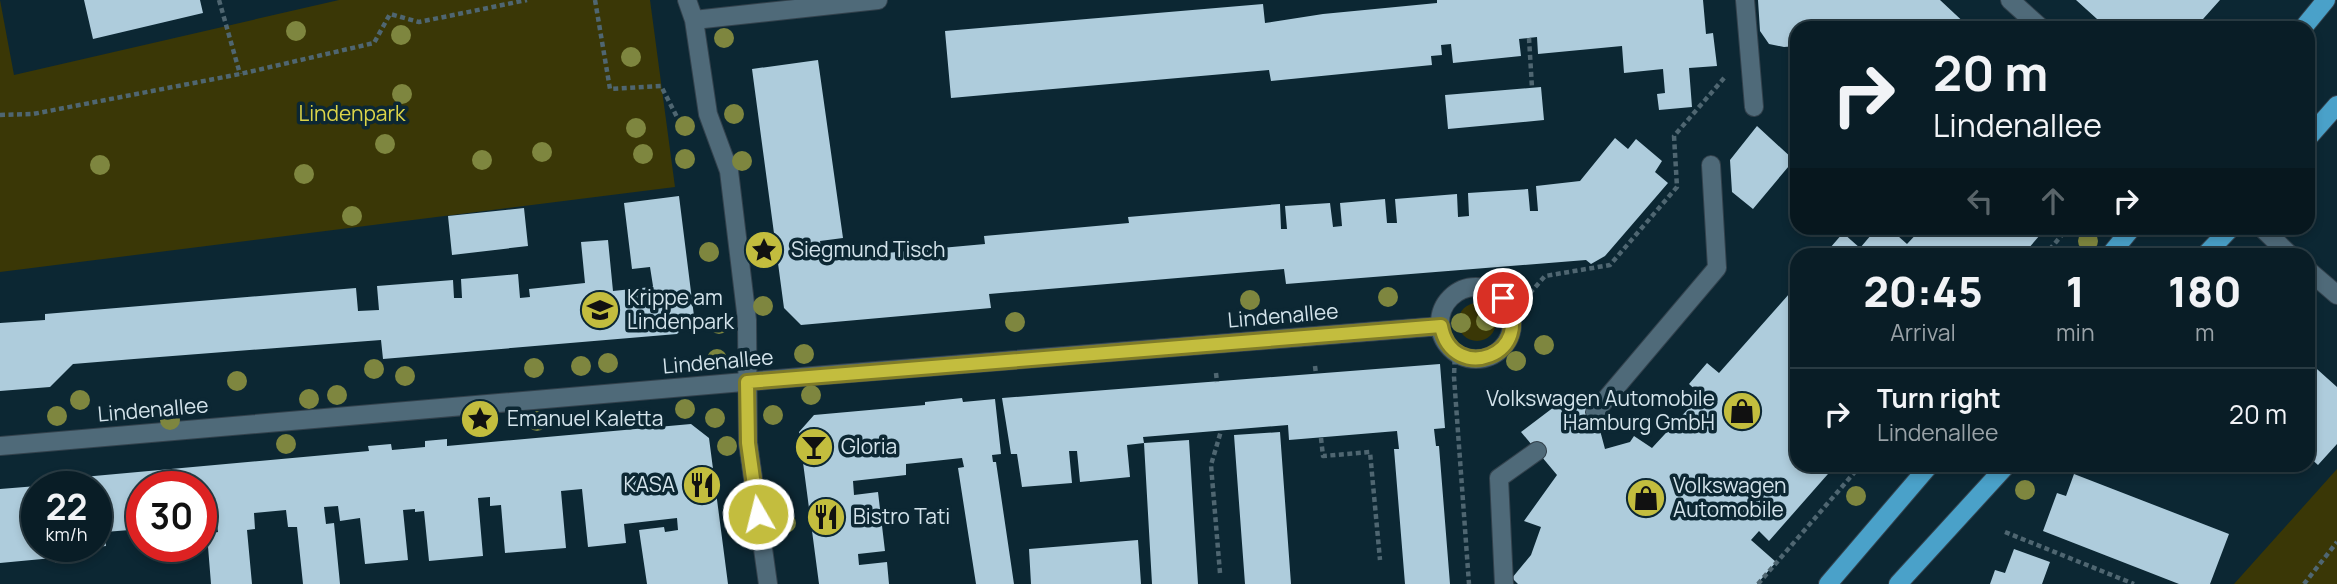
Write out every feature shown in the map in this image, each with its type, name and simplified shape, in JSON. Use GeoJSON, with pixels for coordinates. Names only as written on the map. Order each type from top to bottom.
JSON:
{"type":"FeatureCollection","features":[{"type":"Feature","properties":{"kind":"main road"},"geometry":{"type":"LineString","coordinates":[[2309,21],[2326,0]]}},
{"type":"Feature","properties":{"kind":"main road"},"geometry":{"type":"LineString","coordinates":[[2315,130],[2337,105]]}},
{"type":"Feature","properties":{"kind":"main road"},"geometry":{"type":"LineString","coordinates":[[2212,248],[2224,235]]}},
{"type":"Feature","properties":{"kind":"main road"},"geometry":{"type":"LineString","coordinates":[[1828,584],[1924,472]]}},
{"type":"Feature","properties":{"kind":"main road"},"geometry":{"type":"LineString","coordinates":[[1898,584],[2001,472]]}},
{"type":"Feature","properties":{"kind":"street"},"geometry":{"type":"LineString","coordinates":[[687,0],[694,20],[708,114],[729,171],[747,320],[748,443],[768,584]]}},
{"type":"Feature","properties":{"kind":"street"},"geometry":{"type":"LineString","coordinates":[[694,20],[878,0]]}},
{"type":"Feature","properties":{"kind":"street"},"geometry":{"type":"LineString","coordinates":[[1745,0],[1754,107]]}},
{"type":"Feature","properties":{"kind":"street"},"geometry":{"type":"LineString","coordinates":[[2010,0],[2033,21]]}},
{"type":"Feature","properties":{"kind":"street"},"geometry":{"type":"LineString","coordinates":[[1595,412],[1717,268],[1711,165]]}},
{"type":"Feature","properties":{"kind":"street"},"geometry":{"type":"LineString","coordinates":[[2269,235],[2283,248]]}},
{"type":"Feature","properties":{"kind":"street"},"geometry":{"type":"LineString","coordinates":[[2315,276],[2337,295]]}},
{"type":"Feature","properties":{"kind":"street"},"geometry":{"type":"LineString","coordinates":[[1469,287],[1493,291],[1503,298],[1510,309],[1511,332],[1506,343],[1488,357],[1465,357],[1455,351],[1442,335],[1441,316],[1448,300],[1469,287]]}},
{"type":"Feature","properties":{"kind":"street","name":"Lindenallee"},"geometry":{"type":"LineString","coordinates":[[0,446],[1441,326]]}},
{"type":"Feature","properties":{"kind":"street"},"geometry":{"type":"LineString","coordinates":[[1504,584],[1499,478],[1536,451]]}},
{"type":"Feature","properties":{"kind":"path"},"geometry":{"type":"LineString","coordinates":[[219,0],[240,74]]}},
{"type":"Feature","properties":{"kind":"path"},"geometry":{"type":"LineString","coordinates":[[0,115],[33,114],[240,74],[374,43],[390,14],[419,22],[527,0]]}},
{"type":"Feature","properties":{"kind":"path"},"geometry":{"type":"LineString","coordinates":[[595,0],[610,89],[661,86],[677,117]]}},
{"type":"Feature","properties":{"kind":"path"},"geometry":{"type":"LineString","coordinates":[[1529,38],[1532,88]]}},
{"type":"Feature","properties":{"kind":"path"},"geometry":{"type":"LineString","coordinates":[[1510,309],[1523,301],[1545,276],[1610,265],[1678,187],[1674,136],[1726,77],[1724,64]]}},
{"type":"Feature","properties":{"kind":"path"},"geometry":{"type":"LineString","coordinates":[[1455,351],[1454,377],[1469,584]]}},
{"type":"Feature","properties":{"kind":"path"},"geometry":{"type":"LineString","coordinates":[[1315,366],[1315,374]]}},
{"type":"Feature","properties":{"kind":"path"},"geometry":{"type":"LineString","coordinates":[[1216,373],[1217,382]]}},
{"type":"Feature","properties":{"kind":"path"},"geometry":{"type":"LineString","coordinates":[[1220,573],[1211,466],[1221,431]]}},
{"type":"Feature","properties":{"kind":"path"},"geometry":{"type":"LineString","coordinates":[[1321,438],[1323,456],[1370,452],[1380,560]]}},
{"type":"Feature","properties":{"kind":"path"},"geometry":{"type":"LineString","coordinates":[[1758,584],[1855,472]]}},
{"type":"Feature","properties":{"kind":"path"},"geometry":{"type":"LineString","coordinates":[[2005,532],[2134,584]]}},
{"type":"Feature","properties":{"kind":"path"},"geometry":{"type":"LineString","coordinates":[[2304,584],[2337,542]]}},
{"type":"Feature","properties":{"kind":"green space","name":"Lindenpark"},"geometry":{"type":"Polygon","coordinates":[[[0,0],[14,75],[339,0],[650,0],[675,187],[0,272],[0,0]]]}},
{"type":"Feature","properties":{"kind":"green space"},"geometry":{"type":"Polygon","coordinates":[[[1477,303],[1491,308],[1496,322],[1491,336],[1477,341],[1463,336],[1458,322],[1463,308],[1477,303]]]}},
{"type":"Feature","properties":{"kind":"green space"},"geometry":{"type":"Polygon","coordinates":[[[2337,469],[2337,584],[2234,584],[2337,469]]]}},
{"type":"Feature","properties":{"kind":"building"},"geometry":{"type":"Polygon","coordinates":[[[84,0],[200,0],[203,13],[93,39],[84,0]]]}},
{"type":"Feature","properties":{"kind":"building"},"geometry":{"type":"Polygon","coordinates":[[[1437,0],[1703,0],[1706,34],[1713,33],[1717,66],[1689,68],[1692,107],[1659,110],[1657,94],[1665,93],[1663,69],[1624,73],[1622,46],[1538,54],[1537,37],[1519,39],[1521,56],[1453,63],[1451,44],[1441,45],[1442,55],[1431,56],[1432,65],[1271,81],[1269,70],[951,98],[945,31],[1263,4],[1265,23],[1323,14],[1437,3],[1437,0]]]}},
{"type":"Feature","properties":{"kind":"building"},"geometry":{"type":"Polygon","coordinates":[[[1758,0],[1940,0],[1962,21],[1790,21],[1790,47],[1784,47],[1769,44],[1760,31],[1758,0]]]}},
{"type":"Feature","properties":{"kind":"building"},"geometry":{"type":"Polygon","coordinates":[[[2076,0],[2220,0],[2201,21],[2099,21],[2076,0]]]}},
{"type":"Feature","properties":{"kind":"building"},"geometry":{"type":"Polygon","coordinates":[[[818,60],[843,238],[820,241],[822,254],[874,249],[875,254],[985,244],[984,236],[1129,223],[1128,217],[1280,204],[1281,229],[1287,229],[1285,206],[1330,203],[1333,227],[1342,226],[1340,203],[1385,199],[1387,223],[1397,223],[1395,199],[1457,194],[1458,217],[1469,216],[1468,193],[1528,189],[1530,211],[1538,211],[1536,186],[1580,181],[1615,138],[1628,149],[1636,139],[1662,161],[1655,172],[1668,183],[1605,256],[1591,264],[1586,260],[1286,284],[1284,269],[989,294],[991,308],[801,325],[784,308],[752,69],[818,60]]]}},
{"type":"Feature","properties":{"kind":"building"},"geometry":{"type":"Polygon","coordinates":[[[1541,87],[1544,120],[1448,129],[1445,95],[1541,87]]]}},
{"type":"Feature","properties":{"kind":"building"},"geometry":{"type":"Polygon","coordinates":[[[1757,126],[1790,156],[1790,165],[1753,209],[1732,192],[1730,160],[1757,126]]]}},
{"type":"Feature","properties":{"kind":"building"},"geometry":{"type":"Polygon","coordinates":[[[679,196],[694,316],[677,334],[383,359],[381,340],[73,364],[50,387],[0,391],[0,323],[45,320],[45,314],[356,288],[358,311],[379,310],[377,286],[453,280],[454,298],[462,298],[461,279],[518,274],[520,298],[530,297],[529,289],[585,283],[581,242],[608,240],[613,291],[651,287],[650,267],[632,269],[624,203],[679,196]]]}},
{"type":"Feature","properties":{"kind":"building"},"geometry":{"type":"Polygon","coordinates":[[[524,208],[528,246],[452,255],[448,216],[524,208]]]}},
{"type":"Feature","properties":{"kind":"building"},"geometry":{"type":"Polygon","coordinates":[[[1841,235],[1845,235],[1860,248],[1830,248],[1841,235]]]}},
{"type":"Feature","properties":{"kind":"building"},"geometry":{"type":"Polygon","coordinates":[[[1871,235],[1897,235],[1907,244],[1915,235],[2040,235],[2029,248],[1860,248],[1871,235]]]}},
{"type":"Feature","properties":{"kind":"building","name":"Volkswagen Automobile"},"geometry":{"type":"Polygon","coordinates":[[[1790,293],[1790,472],[1830,472],[1769,541],[1759,531],[1751,540],[1776,562],[1757,584],[1518,584],[1512,578],[1531,555],[1541,527],[1524,521],[1557,475],[1521,432],[1554,407],[1590,393],[1605,449],[1630,442],[1634,436],[1652,448],[1701,395],[1689,384],[1707,363],[1719,373],[1790,293]]]}},
{"type":"Feature","properties":{"kind":"building"},"geometry":{"type":"Polygon","coordinates":[[[1440,364],[1445,428],[1434,429],[1436,446],[1439,446],[1450,584],[1405,584],[1394,449],[1399,449],[1397,431],[1289,440],[1288,425],[1143,437],[1144,443],[1127,445],[1130,477],[1080,482],[1077,451],[1069,451],[1072,483],[1022,487],[1017,454],[1011,454],[1002,398],[1440,364]]]}},
{"type":"Feature","properties":{"kind":"building"},"geometry":{"type":"Polygon","coordinates":[[[2315,367],[2337,387],[2337,444],[2318,465],[2315,462],[2315,367]]]}},
{"type":"Feature","properties":{"kind":"building"},"geometry":{"type":"Polygon","coordinates":[[[962,398],[963,402],[995,399],[1001,454],[992,455],[993,462],[996,462],[1014,584],[976,584],[958,468],[964,467],[962,458],[906,464],[906,475],[853,481],[854,495],[878,492],[885,551],[858,554],[859,565],[887,562],[889,584],[819,584],[799,432],[814,415],[925,405],[925,402],[962,398]]]}},
{"type":"Feature","properties":{"kind":"building"},"geometry":{"type":"Polygon","coordinates":[[[691,424],[709,438],[728,584],[647,584],[639,530],[664,527],[665,532],[678,530],[677,518],[624,524],[626,543],[588,547],[582,489],[561,491],[566,548],[505,553],[501,505],[490,506],[490,497],[478,498],[483,556],[429,561],[424,511],[403,510],[408,560],[365,564],[360,518],[340,521],[338,506],[324,507],[326,524],[334,523],[340,584],[303,584],[297,527],[288,527],[286,510],[254,513],[255,529],[247,530],[252,584],[211,584],[209,562],[217,562],[217,471],[149,471],[369,451],[368,446],[391,444],[392,450],[425,447],[425,441],[447,439],[447,446],[691,424]]]}},
{"type":"Feature","properties":{"kind":"building"},"geometry":{"type":"Polygon","coordinates":[[[1280,432],[1291,584],[1245,584],[1234,435],[1280,432]]]}},
{"type":"Feature","properties":{"kind":"building"},"geometry":{"type":"Polygon","coordinates":[[[1189,440],[1198,584],[1152,584],[1144,443],[1189,440]]]}},
{"type":"Feature","properties":{"kind":"building"},"geometry":{"type":"Polygon","coordinates":[[[126,473],[126,530],[112,531],[112,474],[126,473]]]}},
{"type":"Feature","properties":{"kind":"building"},"geometry":{"type":"Polygon","coordinates":[[[2074,474],[2229,534],[2210,584],[2179,584],[2043,531],[2057,493],[2066,496],[2074,474]]]}},
{"type":"Feature","properties":{"kind":"building"},"geometry":{"type":"Polygon","coordinates":[[[21,487],[21,561],[0,563],[0,489],[21,487]]]}},
{"type":"Feature","properties":{"kind":"building"},"geometry":{"type":"Polygon","coordinates":[[[1138,540],[1141,584],[1031,584],[1029,549],[1138,540]]]}},
{"type":"Feature","properties":{"kind":"building"},"geometry":{"type":"Polygon","coordinates":[[[2014,549],[2050,562],[2042,584],[1990,584],[1995,570],[2005,573],[2014,549]]]}},
{"type":"Feature","properties":{"kind":"place","name":"Siegmund Tisch"},"geometry":{"type":"Point","coordinates":[764,250]}},
{"type":"Feature","properties":{"kind":"place","name":"Krippe am Lindenpark"},"geometry":{"type":"Point","coordinates":[600,310]}},
{"type":"Feature","properties":{"kind":"place","name":"Volkswagen Automobile Hamburg GmbH"},"geometry":{"type":"Point","coordinates":[1742,411]}},
{"type":"Feature","properties":{"kind":"place","name":"Emanuel Kaletta"},"geometry":{"type":"Point","coordinates":[480,419]}},
{"type":"Feature","properties":{"kind":"place","name":"Gloria"},"geometry":{"type":"Point","coordinates":[814,447]}},
{"type":"Feature","properties":{"kind":"place","name":"KASA"},"geometry":{"type":"Point","coordinates":[702,485]}},
{"type":"Feature","properties":{"kind":"place","name":"Volkswagen Automobile"},"geometry":{"type":"Point","coordinates":[1646,498]}},
{"type":"Feature","properties":{"kind":"place","name":"Bistro Tati"},"geometry":{"type":"Point","coordinates":[826,517]}},
{"type":"Feature","properties":{"kind":"route"},"geometry":{"type":"LineString","coordinates":[[758,514],[748,443],[747,382],[1441,326],[1447,344],[1465,357],[1476,359],[1488,357],[1498,351],[1511,332],[1510,309],[1503,298]]}}]}
